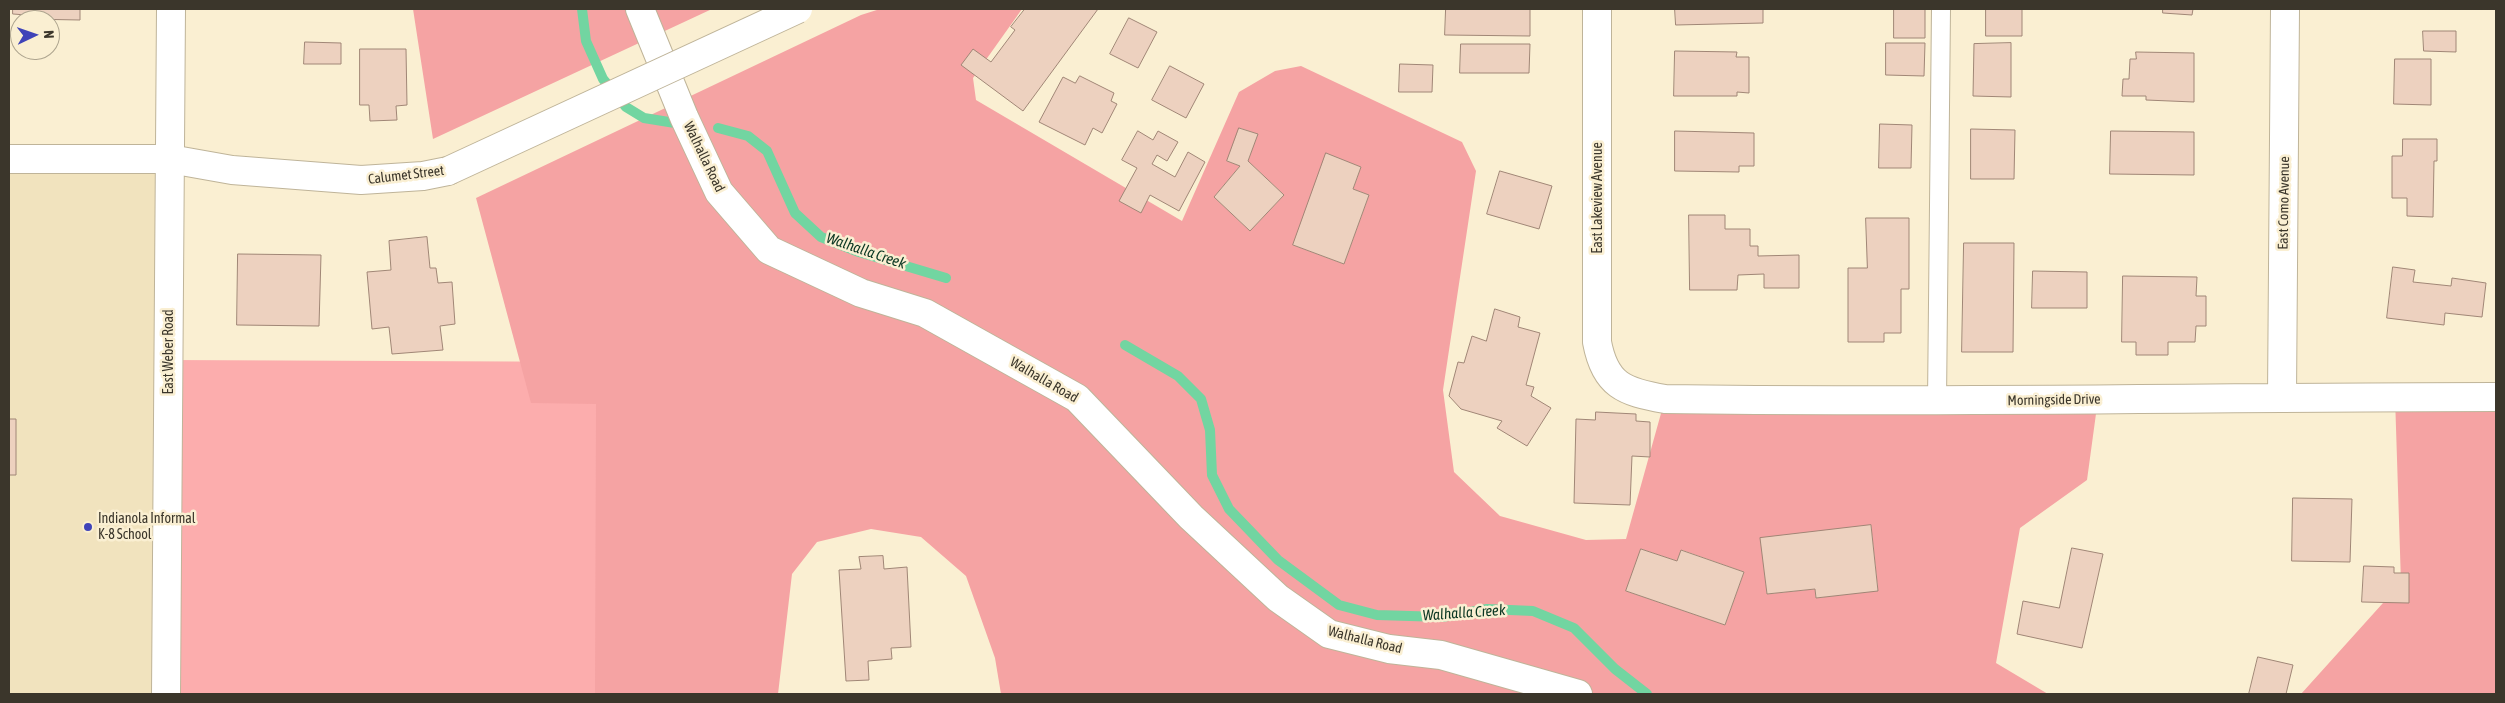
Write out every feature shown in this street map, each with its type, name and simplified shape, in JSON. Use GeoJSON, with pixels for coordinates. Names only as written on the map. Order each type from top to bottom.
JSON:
{"type":"FeatureCollection","features":[{"type":"Feature","properties":{"kind":"street","name":"East Weber Road"},"geometry":{"type":"LineString","coordinates":[[166,694],[171,9]]}},
{"type":"Feature","properties":{"kind":"street","name":"Walhalla Road"},"geometry":{"type":"LineString","coordinates":[[640,9],[684,117],[719,192],[770,250],[861,293],[925,313],[1077,398],[1191,517],[1270,592],[1329,634],[1389,649],[1441,655],[1578,694]]}},
{"type":"Feature","properties":{"kind":"street","name":"Calumet Street"},"geometry":{"type":"LineString","coordinates":[[9,159],[170,159],[232,170],[361,180],[423,176],[448,171],[798,9]]}},
{"type":"Feature","properties":{"kind":"street","name":"East Lakeview Avenue"},"geometry":{"type":"LineString","coordinates":[[1597,9],[1597,342],[1601,364],[1615,382]]}},
{"type":"Feature","properties":{"kind":"street","name":"East Como Avenue"},"geometry":{"type":"LineString","coordinates":[[2282,396],[2286,9]]}},
{"type":"Feature","properties":{"kind":"street","name":"Morningside Drive"},"geometry":{"type":"LineString","coordinates":[[1615,382],[1638,395],[1665,399],[1937,401],[2282,396],[2496,397]]}},
{"type":"Feature","properties":{"kind":"lane"},"geometry":{"type":"LineString","coordinates":[[1937,401],[1941,9]]}},
{"type":"Feature","properties":{"kind":"shaded area"},"geometry":{"type":"Polygon","coordinates":[[[413,9],[712,9],[433,139],[413,9]]]}},
{"type":"Feature","properties":{"kind":"shaded area"},"geometry":{"type":"Polygon","coordinates":[[[880,9],[1022,9],[973,78],[976,100],[1182,221],[1239,92],[1275,71],[1301,66],[1462,142],[1476,171],[1443,390],[1454,472],[1500,516],[1586,540],[1626,539],[1665,399],[2098,399],[2087,480],[2020,528],[1996,663],[2048,694],[1001,694],[995,658],[966,576],[921,537],[871,529],[817,542],[792,574],[778,694],[595,694],[596,404],[531,403],[476,198],[861,15],[880,9]],[[1240,128],[1227,161],[1240,166],[1214,197],[1250,231],[1284,195],[1248,161],[1257,134],[1240,128]],[[1326,154],[1293,245],[1344,264],[1369,195],[1353,189],[1361,167],[1326,154]],[[1871,525],[1761,538],[1767,594],[1815,589],[1816,598],[1878,590],[1871,525]],[[1641,549],[1626,591],[1725,625],[1744,572],[1682,550],[1677,561],[1641,549]]]}},
{"type":"Feature","properties":{"kind":"shaded area","name":"Indianola Informal K-8 School"},"geometry":{"type":"Polygon","coordinates":[[[9,158],[170,159],[166,694],[9,694],[9,158]]]}},
{"type":"Feature","properties":{"kind":"shaded area"},"geometry":{"type":"Polygon","coordinates":[[[169,360],[626,362],[625,694],[166,694],[169,360]]]}},
{"type":"Feature","properties":{"kind":"shaded area"},"geometry":{"type":"Polygon","coordinates":[[[2395,397],[2496,397],[2496,694],[2301,694],[2401,583],[2395,397]]]}},
{"type":"Feature","properties":{"kind":"building"},"geometry":{"type":"Polygon","coordinates":[[[80,9],[80,20],[60,20],[60,10],[13,10],[80,9]]]}},
{"type":"Feature","properties":{"kind":"building"},"geometry":{"type":"Polygon","coordinates":[[[1025,9],[1098,9],[1023,111],[961,65],[973,49],[991,62],[1015,30],[1011,27],[1025,9]]]}},
{"type":"Feature","properties":{"kind":"building"},"geometry":{"type":"Polygon","coordinates":[[[1446,9],[1530,9],[1530,36],[1445,35],[1446,9]]]}},
{"type":"Feature","properties":{"kind":"building"},"geometry":{"type":"Polygon","coordinates":[[[1675,9],[1763,9],[1763,23],[1676,25],[1675,9]]]}},
{"type":"Feature","properties":{"kind":"building"},"geometry":{"type":"Polygon","coordinates":[[[1894,9],[1925,9],[1925,38],[1894,38],[1894,9]]]}},
{"type":"Feature","properties":{"kind":"building"},"geometry":{"type":"Polygon","coordinates":[[[1986,9],[2022,9],[2022,36],[1986,36],[1986,9]]]}},
{"type":"Feature","properties":{"kind":"building"},"geometry":{"type":"Polygon","coordinates":[[[2163,9],[2193,9],[2192,15],[2163,13],[2163,9]]]}},
{"type":"Feature","properties":{"kind":"building"},"geometry":{"type":"Polygon","coordinates":[[[1129,18],[1157,32],[1138,68],[1110,54],[1129,18]]]}},
{"type":"Feature","properties":{"kind":"building"},"geometry":{"type":"Polygon","coordinates":[[[2423,31],[2456,31],[2456,52],[2424,51],[2423,31]]]}},
{"type":"Feature","properties":{"kind":"building"},"geometry":{"type":"Polygon","coordinates":[[[305,42],[341,43],[341,64],[304,64],[305,42]]]}},
{"type":"Feature","properties":{"kind":"building"},"geometry":{"type":"Polygon","coordinates":[[[1886,43],[1925,43],[1924,76],[1886,75],[1886,43]]]}},
{"type":"Feature","properties":{"kind":"building"},"geometry":{"type":"Polygon","coordinates":[[[2011,43],[2011,97],[1973,96],[1974,44],[2011,43]]]}},
{"type":"Feature","properties":{"kind":"building"},"geometry":{"type":"Polygon","coordinates":[[[1461,44],[1530,44],[1529,73],[1460,73],[1461,44]]]}},
{"type":"Feature","properties":{"kind":"building"},"geometry":{"type":"Polygon","coordinates":[[[360,49],[406,49],[407,105],[396,106],[397,120],[370,121],[369,105],[360,105],[360,49]]]}},
{"type":"Feature","properties":{"kind":"building"},"geometry":{"type":"Polygon","coordinates":[[[1675,51],[1737,52],[1736,57],[1749,57],[1749,93],[1737,92],[1737,96],[1674,96],[1675,51]]]}},
{"type":"Feature","properties":{"kind":"building"},"geometry":{"type":"Polygon","coordinates":[[[2136,52],[2194,53],[2194,102],[2146,100],[2146,96],[2122,96],[2123,79],[2129,79],[2130,59],[2136,59],[2136,52]]]}},
{"type":"Feature","properties":{"kind":"building"},"geometry":{"type":"Polygon","coordinates":[[[2395,59],[2431,59],[2431,105],[2394,104],[2395,59]]]}},
{"type":"Feature","properties":{"kind":"building"},"geometry":{"type":"Polygon","coordinates":[[[1400,64],[1433,65],[1432,92],[1399,92],[1400,64]]]}},
{"type":"Feature","properties":{"kind":"building"},"geometry":{"type":"Polygon","coordinates":[[[1170,66],[1204,84],[1186,118],[1152,100],[1170,66]]]}},
{"type":"Feature","properties":{"kind":"building"},"geometry":{"type":"Polygon","coordinates":[[[1080,76],[1114,93],[1111,101],[1117,104],[1102,133],[1093,128],[1085,145],[1039,122],[1063,77],[1075,83],[1080,76]]]}},
{"type":"Feature","properties":{"kind":"building"},"geometry":{"type":"Polygon","coordinates":[[[1880,124],[1912,125],[1911,168],[1879,168],[1880,124]]]}},
{"type":"Feature","properties":{"kind":"building"},"geometry":{"type":"Polygon","coordinates":[[[1239,128],[1258,134],[1248,161],[1284,195],[1250,231],[1214,197],[1240,166],[1227,161],[1239,128]]]}},
{"type":"Feature","properties":{"kind":"building"},"geometry":{"type":"Polygon","coordinates":[[[1971,129],[2015,130],[2014,179],[1971,179],[1971,129]]]}},
{"type":"Feature","properties":{"kind":"building"},"geometry":{"type":"Polygon","coordinates":[[[1138,131],[1153,140],[1158,131],[1178,142],[1167,161],[1157,155],[1152,164],[1175,177],[1188,152],[1205,162],[1179,211],[1150,195],[1141,213],[1119,201],[1137,168],[1122,160],[1138,131]]]}},
{"type":"Feature","properties":{"kind":"building"},"geometry":{"type":"Polygon","coordinates":[[[1675,131],[1754,133],[1754,166],[1739,166],[1739,172],[1675,171],[1675,131]]]}},
{"type":"Feature","properties":{"kind":"building"},"geometry":{"type":"Polygon","coordinates":[[[2111,131],[2194,132],[2194,175],[2110,174],[2111,131]]]}},
{"type":"Feature","properties":{"kind":"building"},"geometry":{"type":"Polygon","coordinates":[[[2403,139],[2437,139],[2437,161],[2434,161],[2433,217],[2407,216],[2407,198],[2392,198],[2392,156],[2402,156],[2403,139]]]}},
{"type":"Feature","properties":{"kind":"building"},"geometry":{"type":"Polygon","coordinates":[[[1326,153],[1361,167],[1353,189],[1369,195],[1344,264],[1293,245],[1326,153]]]}},
{"type":"Feature","properties":{"kind":"building"},"geometry":{"type":"Polygon","coordinates":[[[1500,171],[1552,186],[1539,229],[1487,214],[1500,171]]]}},
{"type":"Feature","properties":{"kind":"building"},"geometry":{"type":"Polygon","coordinates":[[[1689,215],[1725,215],[1725,229],[1750,229],[1750,246],[1758,246],[1758,256],[1799,255],[1799,288],[1764,288],[1764,274],[1738,275],[1737,290],[1690,290],[1689,215]]]}},
{"type":"Feature","properties":{"kind":"building"},"geometry":{"type":"Polygon","coordinates":[[[1866,218],[1909,218],[1909,289],[1901,289],[1901,333],[1884,333],[1884,342],[1848,342],[1848,268],[1867,268],[1866,218]]]}},
{"type":"Feature","properties":{"kind":"building"},"geometry":{"type":"Polygon","coordinates":[[[427,237],[430,268],[436,268],[438,283],[452,282],[455,324],[440,326],[443,350],[392,354],[389,327],[372,329],[367,272],[391,270],[389,241],[427,237]]]}},
{"type":"Feature","properties":{"kind":"building"},"geometry":{"type":"Polygon","coordinates":[[[1964,243],[2014,243],[2013,352],[1962,352],[1964,243]]]}},
{"type":"Feature","properties":{"kind":"building"},"geometry":{"type":"Polygon","coordinates":[[[238,254],[321,255],[319,326],[237,325],[238,254]]]}},
{"type":"Feature","properties":{"kind":"building"},"geometry":{"type":"Polygon","coordinates":[[[2393,267],[2415,270],[2413,282],[2451,286],[2452,278],[2486,283],[2482,317],[2445,313],[2444,325],[2387,318],[2393,267]]]}},
{"type":"Feature","properties":{"kind":"building"},"geometry":{"type":"Polygon","coordinates":[[[2033,271],[2087,272],[2087,308],[2032,308],[2033,271]]]}},
{"type":"Feature","properties":{"kind":"building"},"geometry":{"type":"Polygon","coordinates":[[[2123,276],[2197,277],[2196,296],[2206,296],[2206,326],[2196,326],[2195,342],[2168,342],[2168,355],[2136,355],[2136,342],[2122,342],[2123,276]]]}},
{"type":"Feature","properties":{"kind":"building"},"geometry":{"type":"Polygon","coordinates":[[[1495,309],[1520,317],[1518,327],[1540,333],[1526,385],[1534,387],[1531,396],[1551,408],[1527,446],[1497,428],[1502,421],[1461,409],[1449,396],[1458,362],[1464,363],[1472,336],[1486,341],[1495,309]]]}},
{"type":"Feature","properties":{"kind":"building"},"geometry":{"type":"Polygon","coordinates":[[[1596,412],[1636,414],[1636,421],[1650,422],[1650,457],[1632,456],[1630,505],[1574,503],[1576,419],[1595,420],[1596,412]]]}},
{"type":"Feature","properties":{"kind":"building"},"geometry":{"type":"Polygon","coordinates":[[[9,419],[16,419],[16,475],[9,475],[9,419]]]}},
{"type":"Feature","properties":{"kind":"building"},"geometry":{"type":"Polygon","coordinates":[[[2293,498],[2352,499],[2350,562],[2292,561],[2293,498]]]}},
{"type":"Feature","properties":{"kind":"building"},"geometry":{"type":"Polygon","coordinates":[[[1871,525],[1878,591],[1816,598],[1815,589],[1767,594],[1760,538],[1871,525]]]}},
{"type":"Feature","properties":{"kind":"building"},"geometry":{"type":"Polygon","coordinates":[[[2072,548],[2103,554],[2082,648],[2017,634],[2023,601],[2059,608],[2072,548]]]}},
{"type":"Feature","properties":{"kind":"building"},"geometry":{"type":"Polygon","coordinates":[[[1641,549],[1677,561],[1681,550],[1744,572],[1725,625],[1626,591],[1641,549]]]}},
{"type":"Feature","properties":{"kind":"building"},"geometry":{"type":"Polygon","coordinates":[[[883,556],[884,569],[907,567],[911,647],[891,648],[892,659],[868,661],[869,680],[846,681],[839,570],[861,569],[859,557],[883,556]]]}},
{"type":"Feature","properties":{"kind":"building"},"geometry":{"type":"Polygon","coordinates":[[[2364,566],[2394,567],[2394,573],[2409,573],[2409,603],[2362,602],[2364,566]]]}},
{"type":"Feature","properties":{"kind":"building"},"geometry":{"type":"Polygon","coordinates":[[[2258,657],[2293,665],[2286,694],[2249,694],[2258,657]]]}},
{"type":"Feature","properties":{"kind":"waterway","name":"Walhalla Creek"},"geometry":{"type":"LineString","coordinates":[[582,9],[586,41],[603,79],[626,107],[644,118],[675,123]]}},
{"type":"Feature","properties":{"kind":"waterway","name":"Walhalla Creek"},"geometry":{"type":"LineString","coordinates":[[718,128],[748,136],[767,151],[795,213],[821,237],[859,252],[946,278]]}},
{"type":"Feature","properties":{"kind":"waterway","name":"Walhalla Creek"},"geometry":{"type":"LineString","coordinates":[[1125,345],[1178,376],[1201,399],[1210,430],[1212,475],[1229,509],[1278,560],[1339,605],[1377,615],[1442,617],[1487,609],[1533,611],[1574,628],[1615,669],[1647,694]]}},
{"type":"Feature","properties":{"kind":"place","name":"Indianola Informal K-8 School"},"geometry":{"type":"Point","coordinates":[88,527]}}]}
